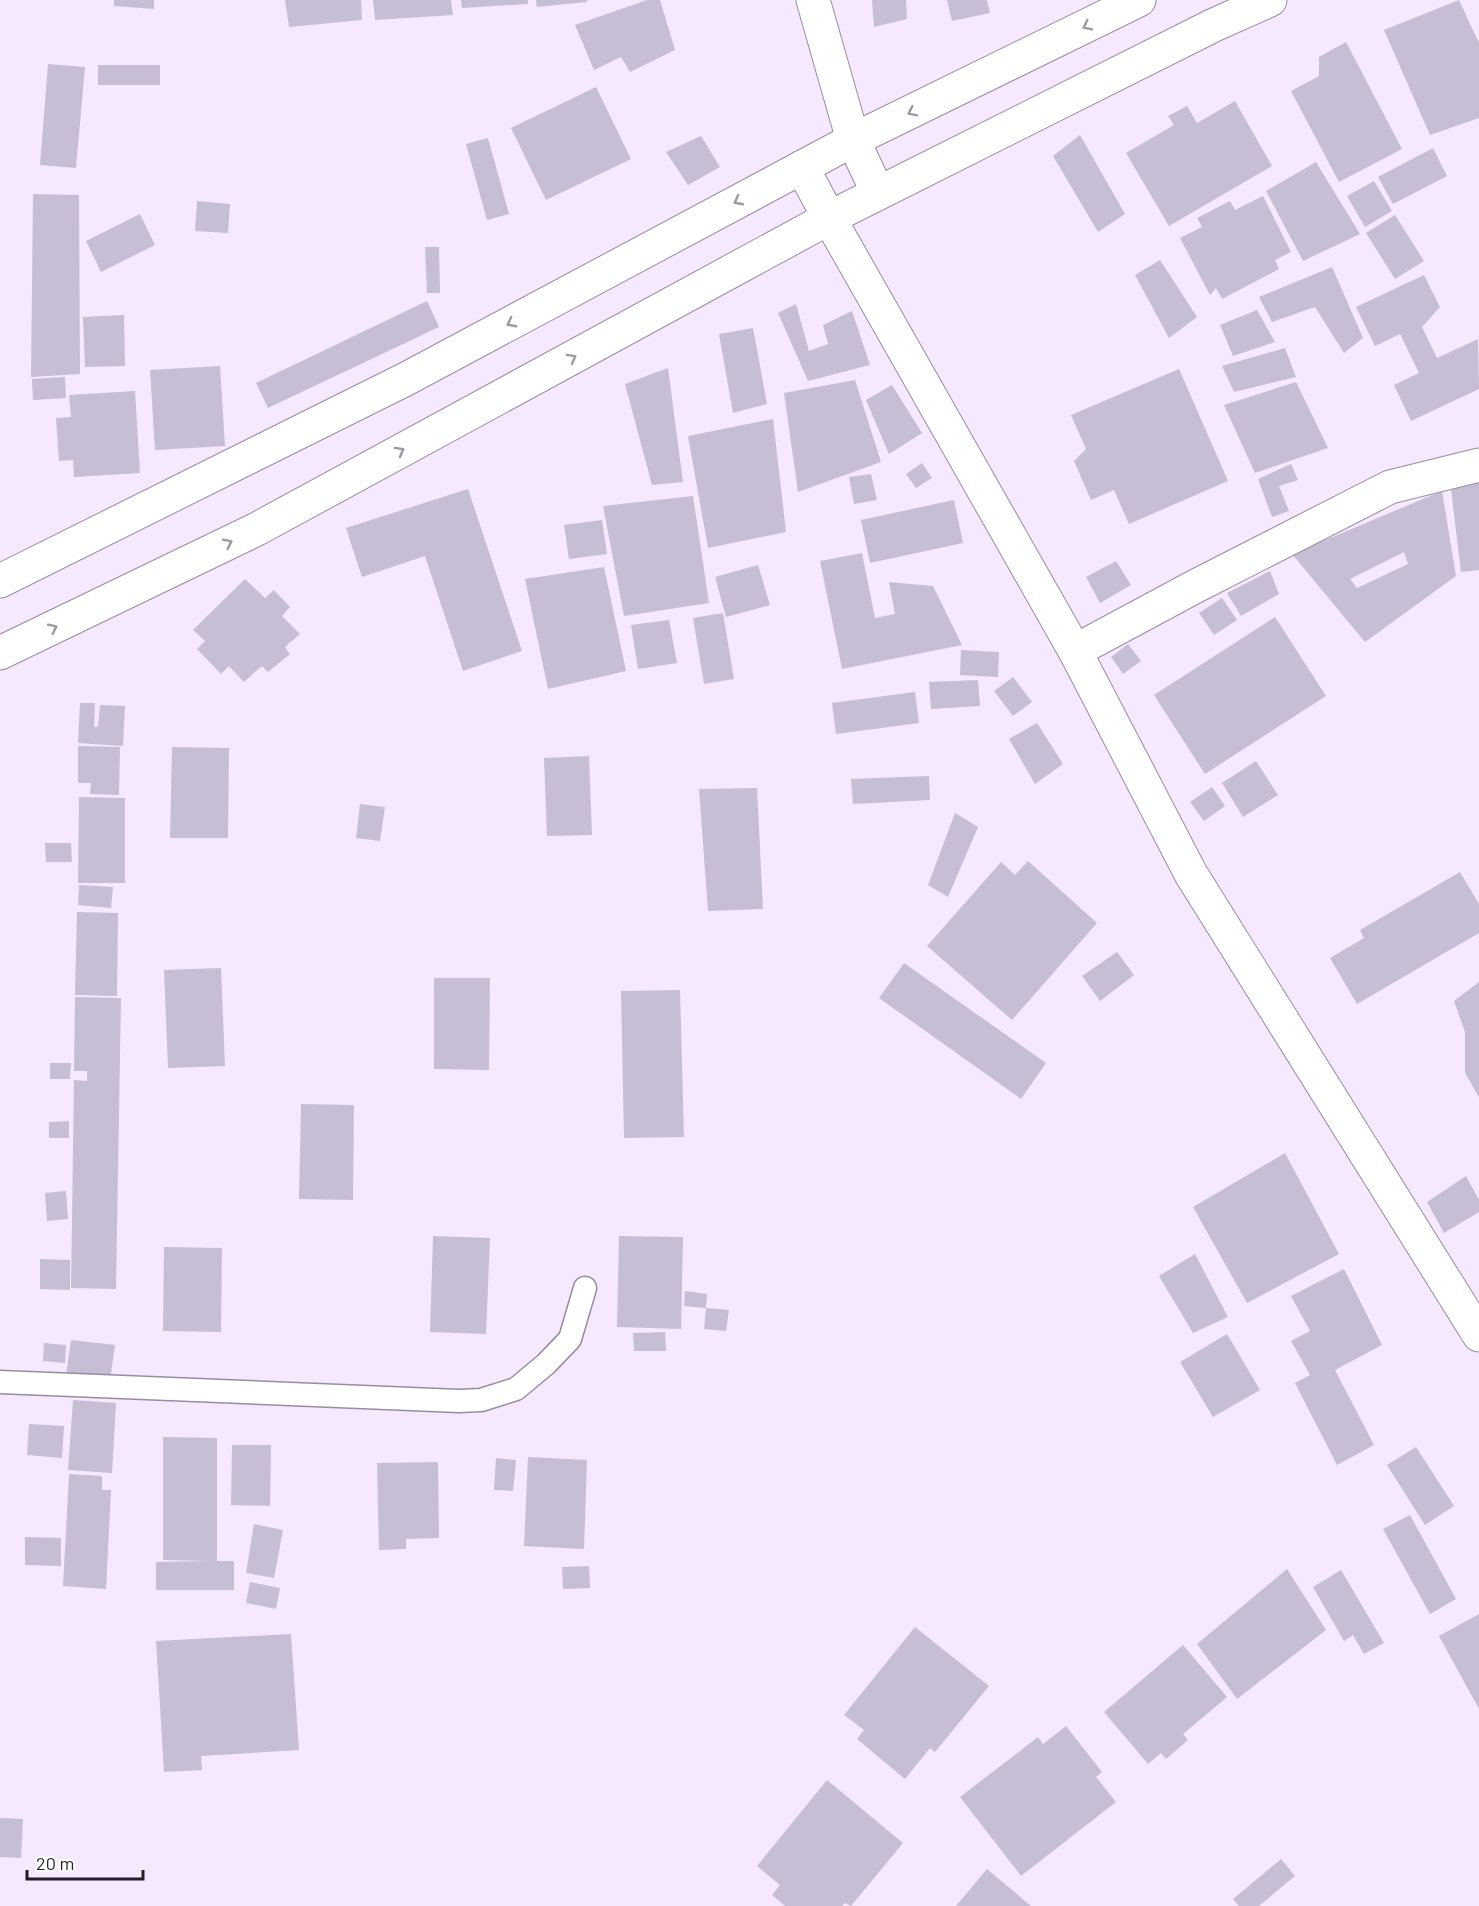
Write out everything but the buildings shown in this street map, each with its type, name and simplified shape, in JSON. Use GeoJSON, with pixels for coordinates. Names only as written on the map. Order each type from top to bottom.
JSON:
{"type":"FeatureCollection","features":[{"type":"Feature","properties":{"kind":"street"},"geometry":{"type":"LineString","coordinates":[[813,0],[853,140],[878,193]]}},
{"type":"Feature","properties":{"kind":"street"},"geometry":{"type":"LineString","coordinates":[[0,581],[406,379],[853,140],[1139,0]]}},
{"type":"Feature","properties":{"kind":"street"},"geometry":{"type":"LineString","coordinates":[[0,653],[257,529],[828,218],[1215,25],[1270,0]]}},
{"type":"Feature","properties":{"kind":"street"},"geometry":{"type":"LineString","coordinates":[[802,167],[828,218],[1075,651],[1191,874],[1479,1335]]}},
{"type":"Feature","properties":{"kind":"street"},"geometry":{"type":"LineString","coordinates":[[1075,651],[1390,487],[1479,465]]}},
{"type":"Feature","properties":{"kind":"lane"},"geometry":{"type":"LineString","coordinates":[[0,1382],[459,1401],[481,1400],[516,1389],[546,1364],[570,1339],[585,1288]]}}]}
